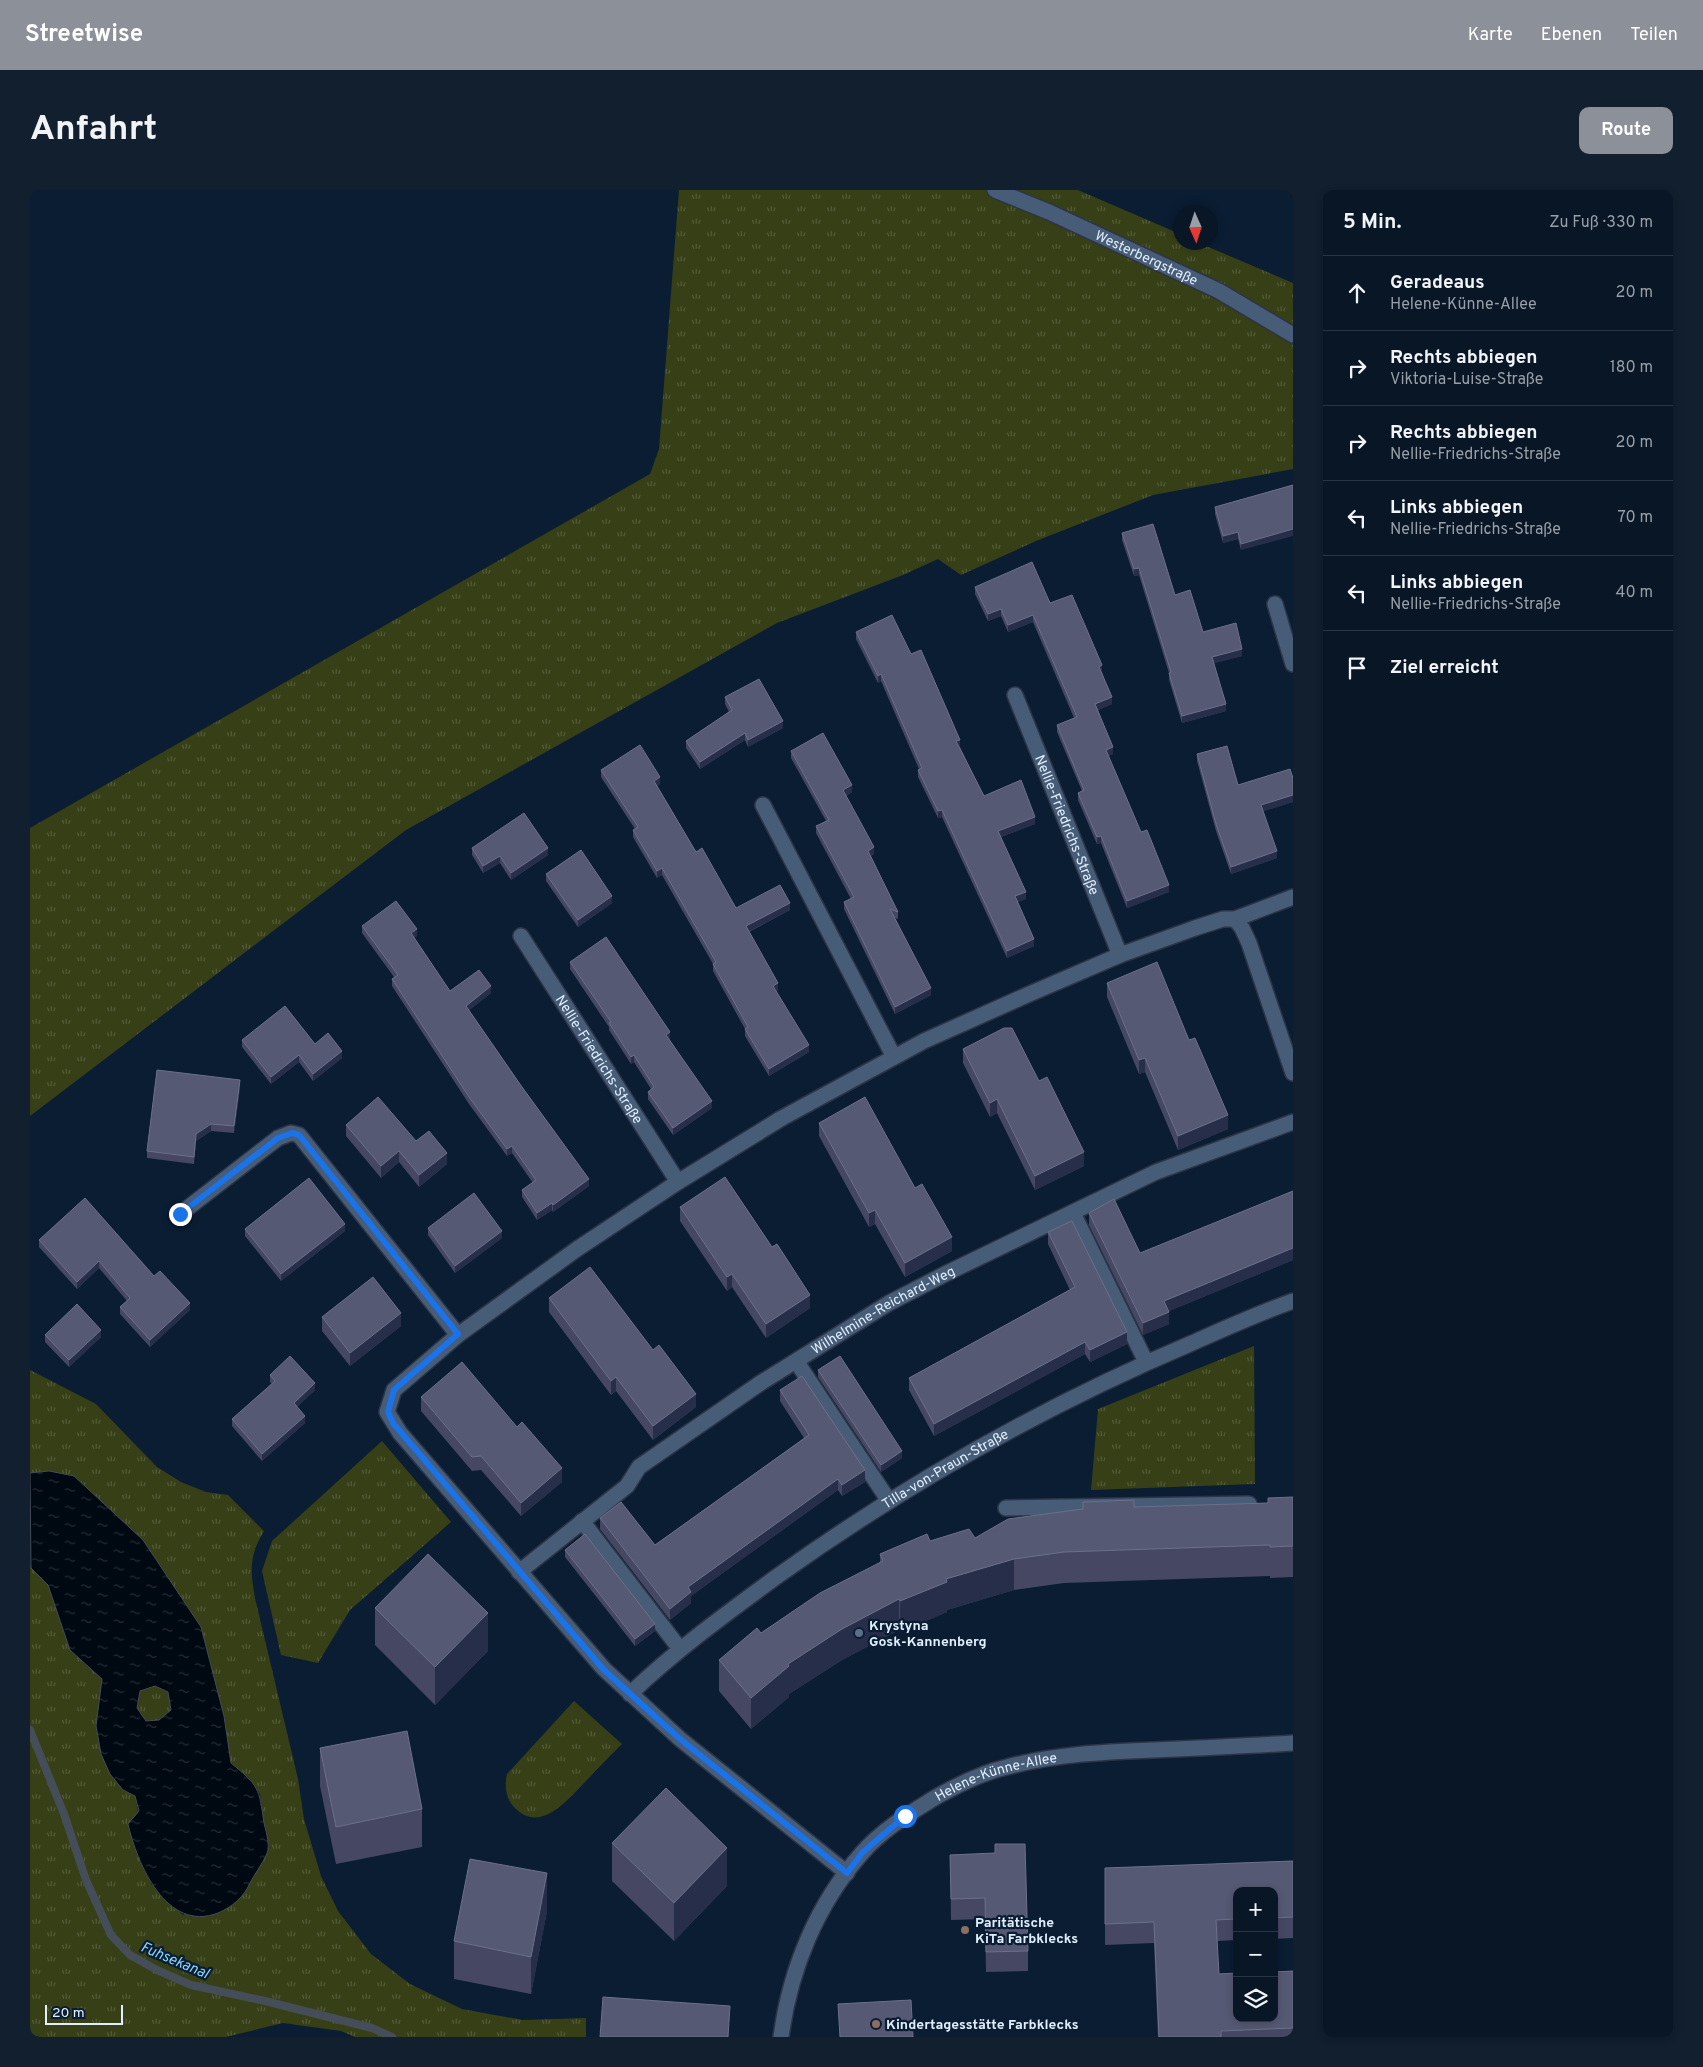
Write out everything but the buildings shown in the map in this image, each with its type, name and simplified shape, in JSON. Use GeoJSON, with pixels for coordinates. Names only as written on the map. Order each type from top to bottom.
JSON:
{"type":"FeatureCollection","features":[{"type":"Feature","properties":{"kind":"street","name":"Westerbergstraße"},"geometry":{"type":"LineString","coordinates":[[995,190],[1049,212],[1219,290],[1293,335]]}},
{"type":"Feature","properties":{"kind":"street"},"geometry":{"type":"LineString","coordinates":[[1275,604],[1293,664]]}},
{"type":"Feature","properties":{"kind":"street","name":"Nellie-Friedrichs-Straße"},"geometry":{"type":"LineString","coordinates":[[1015,695],[1120,955]]}},
{"type":"Feature","properties":{"kind":"street"},"geometry":{"type":"LineString","coordinates":[[763,805],[894,1057]]}},
{"type":"Feature","properties":{"kind":"street"},"geometry":{"type":"LineString","coordinates":[[847,1873],[680,1739],[604,1670],[400,1433],[388,1412],[394,1390],[458,1334],[577,1249],[678,1182],[782,1118],[894,1057],[956,1026],[1120,955],[1223,919],[1235,919],[1293,897]]}},
{"type":"Feature","properties":{"kind":"street"},"geometry":{"type":"LineString","coordinates":[[1235,919],[1242,928],[1249,943],[1293,1073]]}},
{"type":"Feature","properties":{"kind":"street","name":"Nellie-Friedrichs-Straße"},"geometry":{"type":"LineString","coordinates":[[521,936],[678,1182]]}},
{"type":"Feature","properties":{"kind":"street","name":"Wilhelmine-Reichard-Weg"},"geometry":{"type":"LineString","coordinates":[[519,1572],[582,1520],[628,1486],[639,1467],[762,1382],[889,1303],[965,1264],[1156,1172],[1293,1122]]}},
{"type":"Feature","properties":{"kind":"street"},"geometry":{"type":"LineString","coordinates":[[180,1214],[278,1138],[292,1133],[299,1135],[458,1334]]}},
{"type":"Feature","properties":{"kind":"street"},"geometry":{"type":"LineString","coordinates":[[1072,1213],[1146,1362]]}},
{"type":"Feature","properties":{"kind":"street","name":"Tilla-von-Praun-Straße"},"geometry":{"type":"LineString","coordinates":[[630,1694],[680,1649],[822,1545],[889,1501],[979,1447],[1040,1413],[1146,1362],[1293,1301]]}},
{"type":"Feature","properties":{"kind":"street"},"geometry":{"type":"LineString","coordinates":[[796,1362],[889,1501]]}},
{"type":"Feature","properties":{"kind":"street"},"geometry":{"type":"LineString","coordinates":[[1006,1508],[1263,1504]]}},
{"type":"Feature","properties":{"kind":"street"},"geometry":{"type":"LineString","coordinates":[[582,1520],[680,1649]]}},
{"type":"Feature","properties":{"kind":"street","name":"Helene-Künne-Allee"},"geometry":{"type":"LineString","coordinates":[[781,2037],[798,1960],[808,1936],[847,1873],[863,1852],[905,1816],[952,1788],[1006,1767],[1092,1753],[1293,1744]]}},
{"type":"Feature","properties":{"kind":"green space"},"geometry":{"type":"Polygon","coordinates":[[[679,190],[1078,190],[1173,231],[1173,250],[1215,250],[1293,283],[1293,469],[1153,495],[1036,541],[961,575],[938,559],[903,575],[777,623],[406,830],[30,1116],[30,828],[650,474],[659,449],[679,190]]]}},
{"type":"Feature","properties":{"kind":"green space"},"geometry":{"type":"Polygon","coordinates":[[[1254,1346],[1255,1484],[1091,1490],[1098,1409],[1254,1346]]]}},
{"type":"Feature","properties":{"kind":"green space"},"geometry":{"type":"Polygon","coordinates":[[[30,1370],[96,1404],[157,1467],[181,1482],[206,1492],[228,1495],[264,1531],[253,1556],[253,1588],[298,1779],[304,1819],[321,1876],[338,1911],[371,1954],[410,1984],[462,2009],[523,2020],[586,2018],[586,2037],[355,2037],[341,2031],[283,2023],[226,2037],[30,2037],[30,1564],[31,1568],[48,1585],[70,1650],[102,1679],[96,1726],[123,1790],[135,1796],[151,1884],[183,1915],[257,1870],[268,1851],[260,1794],[249,1778],[231,1763],[224,1716],[201,1627],[143,1540],[74,1477],[49,1471],[30,1473],[30,1370]]]}},
{"type":"Feature","properties":{"kind":"green space"},"geometry":{"type":"Polygon","coordinates":[[[382,1441],[451,1522],[350,1610],[318,1663],[281,1655],[262,1571],[272,1541],[382,1441]]]}},
{"type":"Feature","properties":{"kind":"green space"},"geometry":{"type":"Polygon","coordinates":[[[155,1686],[168,1692],[171,1710],[159,1720],[145,1721],[137,1708],[140,1691],[155,1686]]]}},
{"type":"Feature","properties":{"kind":"green space"},"geometry":{"type":"Polygon","coordinates":[[[574,1701],[622,1744],[555,1810],[536,1817],[526,1816],[516,1809],[508,1797],[506,1788],[507,1774],[574,1701]]]}},
{"type":"Feature","properties":{"kind":"water"},"geometry":{"type":"Polygon","coordinates":[[[49,1471],[74,1476],[143,1540],[201,1627],[224,1716],[231,1763],[256,1788],[261,1802],[268,1843],[265,1857],[244,1893],[233,1905],[218,1913],[200,1917],[183,1913],[169,1904],[157,1891],[139,1857],[128,1824],[139,1811],[135,1796],[123,1790],[110,1774],[101,1754],[96,1726],[102,1679],[70,1650],[48,1585],[31,1568],[30,1473],[49,1471]],[[155,1686],[140,1691],[137,1708],[146,1721],[159,1720],[171,1710],[168,1692],[155,1686]]]}},
{"type":"Feature","properties":{"kind":"waterway","name":"Fuhsekanal"},"geometry":{"type":"LineString","coordinates":[[30,1730],[64,1814],[86,1880],[111,1935],[130,1955],[157,1970],[191,1985],[265,2001],[372,2028],[392,2037]]}},
{"type":"Feature","properties":{"kind":"place","name":"Krystyna Gosk-Kannenberg"},"geometry":{"type":"Point","coordinates":[859,1633]}},
{"type":"Feature","properties":{"kind":"place","name":"Paritätische KiTa Farbklecks"},"geometry":{"type":"Point","coordinates":[965,1930]}},
{"type":"Feature","properties":{"kind":"place","name":"Kindertagesstätte Farbklecks"},"geometry":{"type":"Point","coordinates":[876,2024]}},
{"type":"Feature","properties":{"kind":"route"},"geometry":{"type":"LineString","coordinates":[[180,1214],[278,1138],[292,1133],[299,1135],[458,1334],[394,1390],[388,1412],[393,1423],[604,1670],[680,1739],[847,1873],[863,1852],[905,1816]]}}]}
